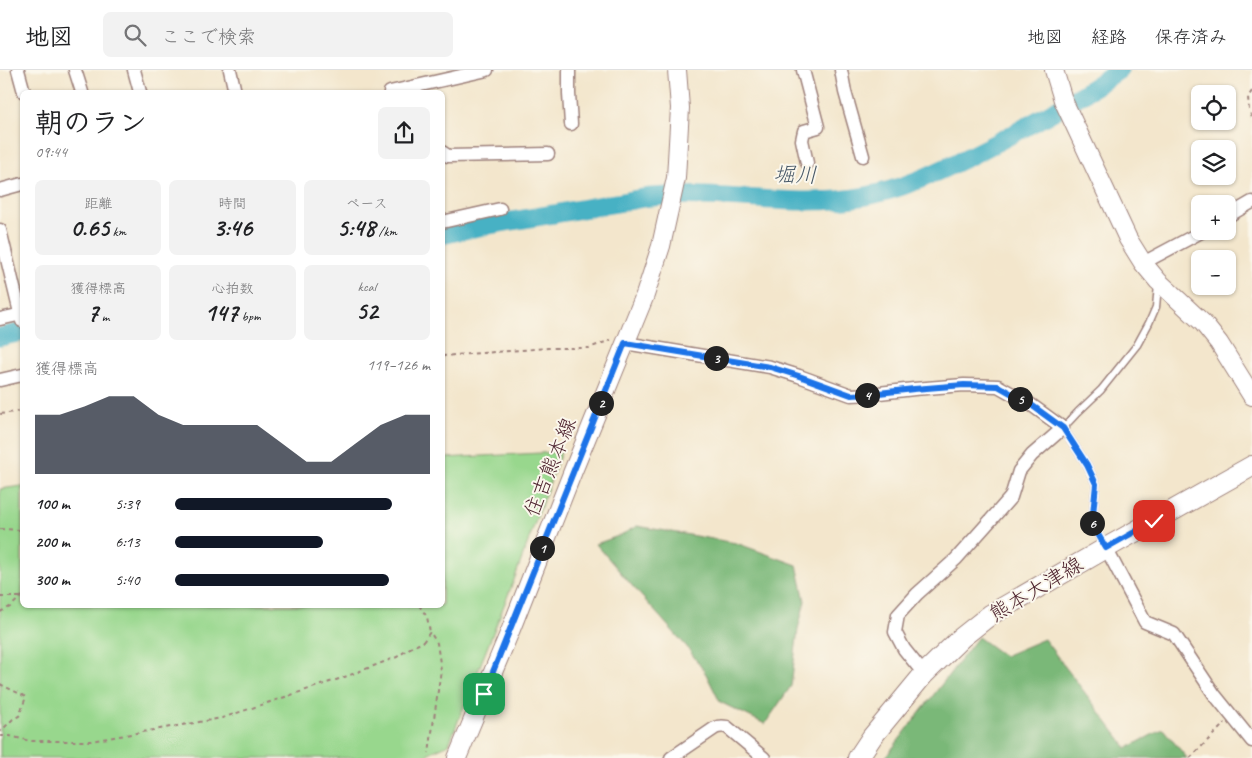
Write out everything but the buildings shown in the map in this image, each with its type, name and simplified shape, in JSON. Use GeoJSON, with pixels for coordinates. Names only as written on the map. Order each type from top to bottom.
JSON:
{"type":"FeatureCollection","features":[{"type":"Feature","properties":{"kind":"main road","name":"住吉熊本線"},"geometry":{"type":"LineString","coordinates":[[457,758],[511,629],[645,295],[661,246],[676,178],[680,108],[677,70]]}},
{"type":"Feature","properties":{"kind":"main road"},"geometry":{"type":"LineString","coordinates":[[1054,70],[1066,108],[1128,239],[1143,263],[1158,281],[1203,323],[1219,343],[1252,396]]}},
{"type":"Feature","properties":{"kind":"main road","name":"熊本大津線"},"geometry":{"type":"LineString","coordinates":[[858,758],[872,737],[924,674],[961,638],[990,615],[1252,466]]}},
{"type":"Feature","properties":{"kind":"street"},"geometry":{"type":"LineString","coordinates":[[18,70],[23,90]]}},
{"type":"Feature","properties":{"kind":"street"},"geometry":{"type":"LineString","coordinates":[[75,70],[81,90]]}},
{"type":"Feature","properties":{"kind":"street"},"geometry":{"type":"LineString","coordinates":[[134,70],[139,90]]}},
{"type":"Feature","properties":{"kind":"street"},"geometry":{"type":"LineString","coordinates":[[230,70],[235,90]]}},
{"type":"Feature","properties":{"kind":"street"},"geometry":{"type":"LineString","coordinates":[[411,90],[487,70]]}},
{"type":"Feature","properties":{"kind":"street"},"geometry":{"type":"LineString","coordinates":[[569,70],[571,124]]}},
{"type":"Feature","properties":{"kind":"street"},"geometry":{"type":"LineString","coordinates":[[803,70],[818,127],[804,131],[802,140],[807,163]]}},
{"type":"Feature","properties":{"kind":"street"},"geometry":{"type":"LineString","coordinates":[[842,70],[845,92],[863,156]]}},
{"type":"Feature","properties":{"kind":"street"},"geometry":{"type":"LineString","coordinates":[[445,154],[448,156],[548,154]]}},
{"type":"Feature","properties":{"kind":"street"},"geometry":{"type":"LineString","coordinates":[[0,190],[20,185]]}},
{"type":"Feature","properties":{"kind":"street"},"geometry":{"type":"LineString","coordinates":[[1236,211],[1252,202]]}},
{"type":"Feature","properties":{"kind":"street"},"geometry":{"type":"LineString","coordinates":[[445,221],[500,209]]}},
{"type":"Feature","properties":{"kind":"street"},"geometry":{"type":"LineString","coordinates":[[0,230],[20,308]]}},
{"type":"Feature","properties":{"kind":"street"},"geometry":{"type":"LineString","coordinates":[[1143,263],[1191,237]]}},
{"type":"Feature","properties":{"kind":"street"},"geometry":{"type":"LineString","coordinates":[[0,319],[20,316]]}},
{"type":"Feature","properties":{"kind":"street"},"geometry":{"type":"LineString","coordinates":[[625,343],[770,367],[851,395],[964,385],[998,386],[1030,404],[1063,428],[1032,455],[1019,471],[1011,497],[989,522],[956,559],[917,594],[898,615],[895,632],[904,648],[924,674]]}},
{"type":"Feature","properties":{"kind":"street"},"geometry":{"type":"LineString","coordinates":[[0,380],[20,375]]}},
{"type":"Feature","properties":{"kind":"street"},"geometry":{"type":"LineString","coordinates":[[1106,548],[1145,622],[1174,634],[1214,694],[1252,741]]}},
{"type":"Feature","properties":{"kind":"street"},"geometry":{"type":"LineString","coordinates":[[671,758],[715,728],[724,726],[764,758]]}},
{"type":"Feature","properties":{"kind":"lane"},"geometry":{"type":"LineString","coordinates":[[1106,548],[1092,524],[1096,484],[1087,465],[1063,428],[1101,390],[1136,345],[1150,323],[1156,307],[1158,281]]}},
{"type":"Feature","properties":{"kind":"path"},"geometry":{"type":"LineString","coordinates":[[1252,91],[1248,97],[1252,118]]}},
{"type":"Feature","properties":{"kind":"path"},"geometry":{"type":"LineString","coordinates":[[445,356],[548,348],[588,348],[611,340],[625,343]]}},
{"type":"Feature","properties":{"kind":"path"},"geometry":{"type":"LineString","coordinates":[[0,414],[20,410]]}},
{"type":"Feature","properties":{"kind":"path"},"geometry":{"type":"LineString","coordinates":[[0,529],[20,530]]}},
{"type":"Feature","properties":{"kind":"path"},"geometry":{"type":"LineString","coordinates":[[0,597],[20,597]]}},
{"type":"Feature","properties":{"kind":"path"},"geometry":{"type":"LineString","coordinates":[[0,612],[20,599]]}},
{"type":"Feature","properties":{"kind":"path"},"geometry":{"type":"LineString","coordinates":[[421,608],[427,617],[430,632],[437,643],[441,670],[429,753]]}},
{"type":"Feature","properties":{"kind":"path"},"geometry":{"type":"LineString","coordinates":[[0,736],[10,736],[30,741],[91,741],[222,718],[342,678],[397,657],[423,642],[430,632]]}},
{"type":"Feature","properties":{"kind":"path"},"geometry":{"type":"LineString","coordinates":[[0,684],[26,697],[19,716],[13,719],[0,732]]}},
{"type":"Feature","properties":{"kind":"path"},"geometry":{"type":"LineString","coordinates":[[1190,758],[1231,716]]}},
{"type":"Feature","properties":{"kind":"green space"},"geometry":{"type":"Polygon","coordinates":[[[561,452],[514,580],[449,744],[429,753],[423,758],[0,758],[0,489],[20,486],[20,608],[445,608],[445,458],[561,452]]]}},
{"type":"Feature","properties":{"kind":"green space"},"geometry":{"type":"Polygon","coordinates":[[[637,526],[736,543],[797,565],[805,601],[798,629],[791,686],[765,724],[720,702],[706,674],[687,647],[596,544],[621,535],[637,526]]]}},
{"type":"Feature","properties":{"kind":"green space"},"geometry":{"type":"Polygon","coordinates":[[[978,637],[1004,656],[1044,639],[1127,748],[1163,729],[1187,758],[885,758],[978,637]]]}},
{"type":"Feature","properties":{"kind":"waterway","name":"堀川"},"geometry":{"type":"LineString","coordinates":[[445,234],[498,223],[651,197],[705,196],[813,201],[839,200],[880,193],[946,168],[1028,126],[1119,70]]}},
{"type":"Feature","properties":{"kind":"waterway","name":"堀川"},"geometry":{"type":"LineString","coordinates":[[0,337],[20,332]]}},
{"type":"Feature","properties":{"kind":"route"},"geometry":{"type":"LineString","coordinates":[[484,694],[625,343],[770,367],[851,395],[964,385],[998,386],[1030,404],[1063,428],[1087,465],[1096,484],[1092,524],[1106,548],[1154,521]]}}]}
